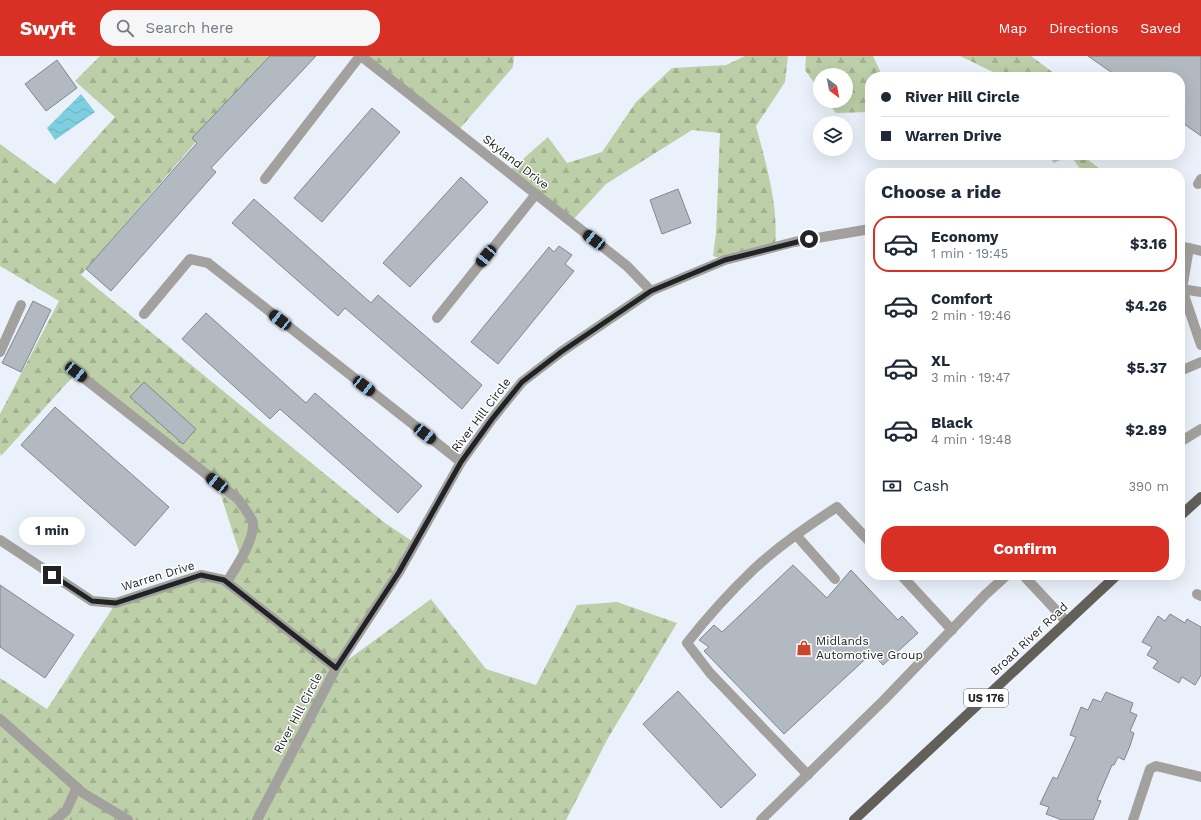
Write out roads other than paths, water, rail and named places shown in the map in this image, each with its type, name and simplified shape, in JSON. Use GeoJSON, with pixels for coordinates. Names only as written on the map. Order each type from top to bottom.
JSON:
{"type":"FeatureCollection","features":[{"type":"Feature","properties":{"kind":"main road"},"geometry":{"type":"LineString","coordinates":[[1185,512],[1201,498]]}},
{"type":"Feature","properties":{"kind":"main road","name":"Broad River Road"},"geometry":{"type":"LineString","coordinates":[[854,820],[1112,580]]}},
{"type":"Feature","properties":{"kind":"street"},"geometry":{"type":"LineString","coordinates":[[265,179],[361,56]]}},
{"type":"Feature","properties":{"kind":"street","name":"Skyland Drive"},"geometry":{"type":"LineString","coordinates":[[361,56],[627,266],[651,291]]}},
{"type":"Feature","properties":{"kind":"street"},"geometry":{"type":"LineString","coordinates":[[437,318],[536,194]]}},
{"type":"Feature","properties":{"kind":"street","name":"River Hill Circle"},"geometry":{"type":"LineString","coordinates":[[257,820],[336,668],[399,572],[461,462],[492,419],[522,382],[561,352],[651,291],[725,260],[794,242],[865,230]]}},
{"type":"Feature","properties":{"kind":"street"},"geometry":{"type":"LineString","coordinates":[[1185,247],[1201,251]]}},
{"type":"Feature","properties":{"kind":"street"},"geometry":{"type":"LineString","coordinates":[[144,314],[190,259],[208,263],[461,462]]}},
{"type":"Feature","properties":{"kind":"street"},"geometry":{"type":"LineString","coordinates":[[1185,290],[1201,292]]}},
{"type":"Feature","properties":{"kind":"street"},"geometry":{"type":"LineString","coordinates":[[1185,300],[1201,345]]}},
{"type":"Feature","properties":{"kind":"street"},"geometry":{"type":"LineString","coordinates":[[0,352],[21,305]]}},
{"type":"Feature","properties":{"kind":"street"},"geometry":{"type":"LineString","coordinates":[[1185,370],[1201,362]]}},
{"type":"Feature","properties":{"kind":"street"},"geometry":{"type":"LineString","coordinates":[[76,372],[238,499],[253,521],[251,537],[227,582]]}},
{"type":"Feature","properties":{"kind":"street"},"geometry":{"type":"LineString","coordinates":[[1185,439],[1201,429]]}},
{"type":"Feature","properties":{"kind":"street"},"geometry":{"type":"LineString","coordinates":[[808,775],[710,673],[687,643],[710,614],[756,567],[806,526],[837,506],[865,537]]}},
{"type":"Feature","properties":{"kind":"street"},"geometry":{"type":"LineString","coordinates":[[796,535],[834,579]]}},
{"type":"Feature","properties":{"kind":"street","name":"Warren Drive"},"geometry":{"type":"LineString","coordinates":[[0,540],[92,601],[116,603],[201,575],[224,580],[336,668]]}},
{"type":"Feature","properties":{"kind":"street"},"geometry":{"type":"LineString","coordinates":[[906,580],[952,630]]}},
{"type":"Feature","properties":{"kind":"street"},"geometry":{"type":"LineString","coordinates":[[761,820],[884,700],[985,595],[1002,580]]}},
{"type":"Feature","properties":{"kind":"street"},"geometry":{"type":"LineString","coordinates":[[1028,580],[1067,622]]}},
{"type":"Feature","properties":{"kind":"street"},"geometry":{"type":"LineString","coordinates":[[0,719],[84,793],[128,820]]}},
{"type":"Feature","properties":{"kind":"street"},"geometry":{"type":"LineString","coordinates":[[1133,820],[1150,769],[1156,766],[1201,778]]}},
{"type":"Feature","properties":{"kind":"street"},"geometry":{"type":"LineString","coordinates":[[55,820],[66,811],[77,787]]}},
{"type":"Feature","properties":{"kind":"water"},"geometry":{"type":"Polygon","coordinates":[[[81,94],[95,112],[55,140],[47,128],[81,94]]]}},
{"type":"Feature","properties":{"kind":"place","name":"Midlands Automotive Group"},"geometry":{"type":"Point","coordinates":[804,648]}}]}
